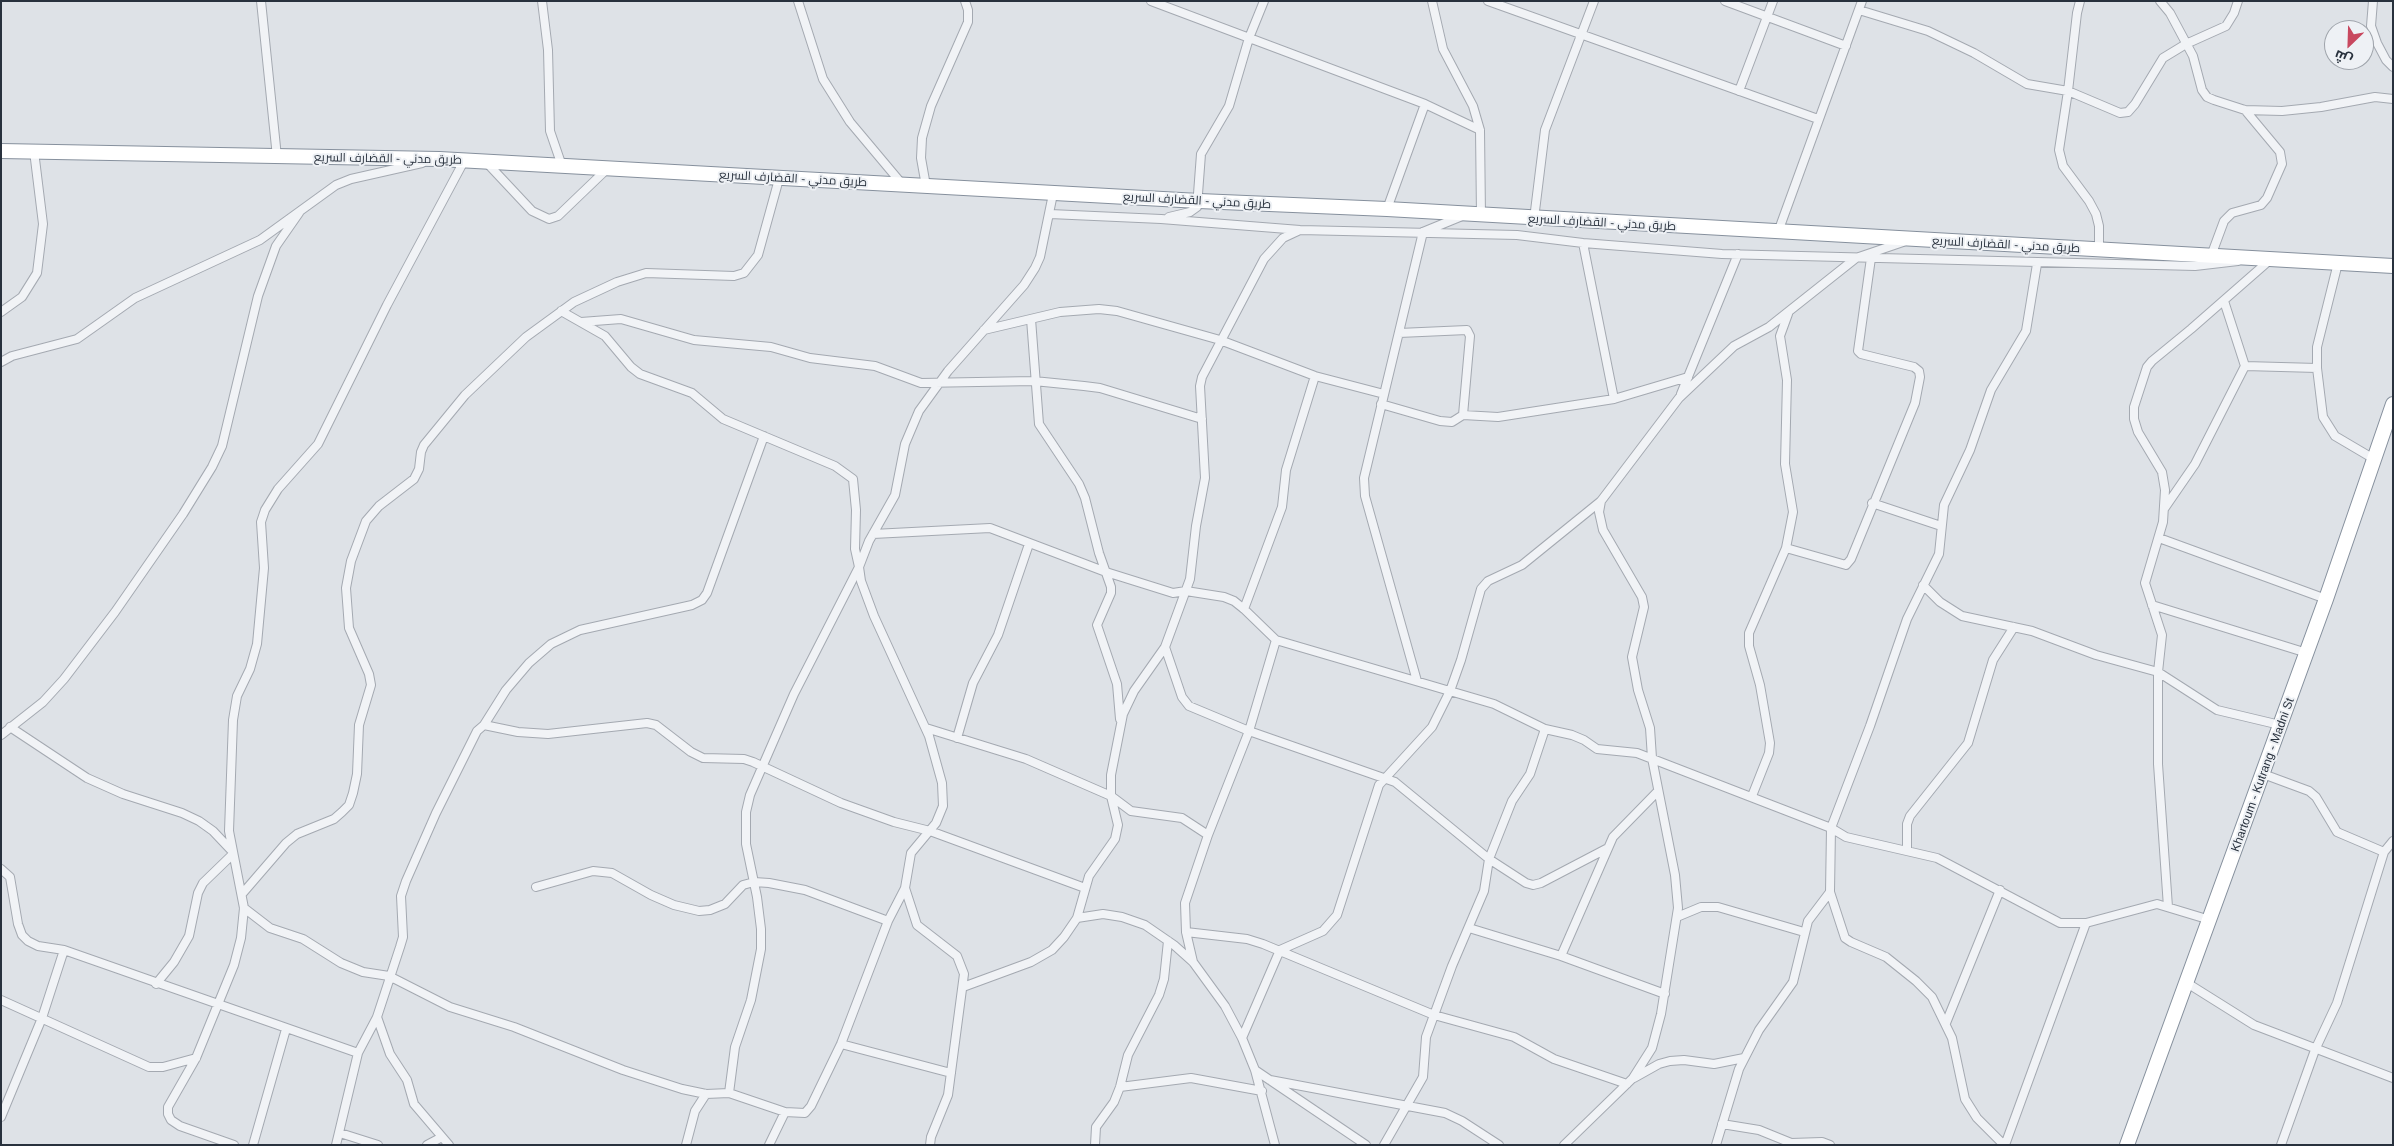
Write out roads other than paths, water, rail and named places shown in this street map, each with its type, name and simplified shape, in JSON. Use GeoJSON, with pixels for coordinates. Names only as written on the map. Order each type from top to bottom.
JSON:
{"type":"FeatureCollection","features":[{"type":"Feature","properties":{"kind":"highway","name":"طريق مدني - القضارف السريع"},"geometry":{"type":"LineString","coordinates":[[1,151],[486,162],[1053,194],[1387,209],[1481,216],[2393,266]]}},
{"type":"Feature","properties":{"kind":"highway","name":"Khartoum - Kutrang - Madni St"},"geometry":{"type":"LineString","coordinates":[[2128,1145],[2307,653],[2393,404]]}},
{"type":"Feature","properties":{"kind":"street"},"geometry":{"type":"LineString","coordinates":[[261,1],[277,158]]}},
{"type":"Feature","properties":{"kind":"street"},"geometry":{"type":"LineString","coordinates":[[542,1],[548,50],[550,131],[562,166]]}},
{"type":"Feature","properties":{"kind":"street"},"geometry":{"type":"LineString","coordinates":[[798,1],[823,78],[850,122],[902,184]]}},
{"type":"Feature","properties":{"kind":"street"},"geometry":{"type":"LineString","coordinates":[[926,186],[921,158],[922,138],[931,106],[968,22],[968,10],[965,1]]}},
{"type":"Feature","properties":{"kind":"street"},"geometry":{"type":"LineString","coordinates":[[1151,1],[1425,104],[1480,130]]}},
{"type":"Feature","properties":{"kind":"street"},"geometry":{"type":"LineString","coordinates":[[1162,219],[1194,210],[1200,201],[1201,154],[1229,106],[1250,38],[1264,1]]}},
{"type":"Feature","properties":{"kind":"street"},"geometry":{"type":"LineString","coordinates":[[1432,1],[1443,50],[1473,106],[1480,130],[1481,216]]}},
{"type":"Feature","properties":{"kind":"street"},"geometry":{"type":"LineString","coordinates":[[1488,1],[1818,119]]}},
{"type":"Feature","properties":{"kind":"street"},"geometry":{"type":"LineString","coordinates":[[1534,219],[1545,130],[1594,1]]}},
{"type":"Feature","properties":{"kind":"street"},"geometry":{"type":"LineString","coordinates":[[1725,1],[1846,46]]}},
{"type":"Feature","properties":{"kind":"street"},"geometry":{"type":"LineString","coordinates":[[1739,90],[1774,1]]}},
{"type":"Feature","properties":{"kind":"street"},"geometry":{"type":"LineString","coordinates":[[1778,232],[1862,1]]}},
{"type":"Feature","properties":{"kind":"street"},"geometry":{"type":"LineString","coordinates":[[2080,1],[2068,91],[2060,130],[2060,158],[2089,200],[2096,214],[2099,226],[2099,250]]}},
{"type":"Feature","properties":{"kind":"street"},"geometry":{"type":"LineString","coordinates":[[2160,1],[2170,13],[2193,56],[2202,90],[2207,97],[2245,110],[2282,111],[2321,107],[2374,97],[2393,99]]}},
{"type":"Feature","properties":{"kind":"street"},"geometry":{"type":"LineString","coordinates":[[1859,10],[1928,31],[1974,53],[2027,84],[2068,91],[2120,113],[2128,112],[2163,58],[2186,44],[2226,26],[2234,13],[2238,1]]}},
{"type":"Feature","properties":{"kind":"street"},"geometry":{"type":"LineString","coordinates":[[2373,1],[2371,26],[2386,60],[2393,67]]}},
{"type":"Feature","properties":{"kind":"street"},"geometry":{"type":"LineString","coordinates":[[1387,209],[1425,104]]}},
{"type":"Feature","properties":{"kind":"street"},"geometry":{"type":"LineString","coordinates":[[2211,256],[2224,220],[2232,213],[2261,204],[2267,198],[2282,164],[2280,152],[2245,110]]}},
{"type":"Feature","properties":{"kind":"street"},"geometry":{"type":"LineString","coordinates":[[1,312],[22,297],[37,273],[43,224],[34,151]]}},
{"type":"Feature","properties":{"kind":"street"},"geometry":{"type":"LineString","coordinates":[[1,362],[12,356],[77,339],[136,298],[251,244],[299,213],[336,185],[351,179],[439,160]]}},
{"type":"Feature","properties":{"kind":"street"},"geometry":{"type":"LineString","coordinates":[[234,1145],[180,1126],[171,1120],[168,1114],[168,1107],[196,1058],[238,952],[244,908],[229,831],[234,709],[237,696],[250,669],[257,644],[264,568],[261,534],[263,516],[278,489],[318,444],[387,305],[464,161]]}},
{"type":"Feature","properties":{"kind":"street"},"geometry":{"type":"LineString","coordinates":[[486,162],[532,211],[548,219],[558,216],[607,169]]}},
{"type":"Feature","properties":{"kind":"street"},"geometry":{"type":"LineString","coordinates":[[242,894],[286,843],[297,834],[338,816],[349,805],[353,793],[357,774],[359,725],[371,685],[369,674],[349,628],[346,588],[351,561],[366,521],[379,506],[414,479],[419,469],[420,452],[424,445],[464,395],[526,337],[574,302],[632,276],[646,274],[734,276],[744,273],[751,267],[758,254],[779,179]]}},
{"type":"Feature","properties":{"kind":"street"},"geometry":{"type":"LineString","coordinates":[[729,1093],[735,1047],[749,1007],[759,968],[761,929],[746,844],[746,812],[750,795],[794,694],[859,567],[873,534],[895,495],[905,444],[911,427],[939,384],[1024,285],[1035,268],[1050,214],[1053,194]]}},
{"type":"Feature","properties":{"kind":"street"},"geometry":{"type":"LineString","coordinates":[[1,735],[43,702],[75,664],[126,596],[183,514],[212,467],[222,446],[258,296],[276,246],[299,213]]}},
{"type":"Feature","properties":{"kind":"street"},"geometry":{"type":"LineString","coordinates":[[1050,214],[1162,219],[1300,230],[1517,235],[1583,243],[1738,254],[2037,264],[2195,266],[2223,265],[2254,258]]}},
{"type":"Feature","properties":{"kind":"street"},"geometry":{"type":"LineString","coordinates":[[1423,232],[1464,215]]}},
{"type":"Feature","properties":{"kind":"street"},"geometry":{"type":"LineString","coordinates":[[963,987],[1038,958],[1052,950],[1064,938],[1077,918],[1089,876],[1115,839],[1118,825],[1111,796],[1111,775],[1127,702],[1165,646],[1192,570],[1196,526],[1202,503],[1205,478],[1202,377],[1264,259],[1283,238],[1300,230]]}},
{"type":"Feature","properties":{"kind":"street"},"geometry":{"type":"LineString","coordinates":[[1417,681],[1365,496],[1366,467],[1423,232]]}},
{"type":"Feature","properties":{"kind":"street"},"geometry":{"type":"LineString","coordinates":[[1242,1038],[1280,950],[1322,932],[1337,916],[1376,793],[1384,777],[1424,739],[1450,691],[1467,643],[1481,589],[1488,581],[1522,566],[1601,501],[1679,398],[1734,346],[1769,327],[1856,258],[1910,239]]}},
{"type":"Feature","properties":{"kind":"street"},"geometry":{"type":"LineString","coordinates":[[1583,243],[1614,399]]}},
{"type":"Feature","properties":{"kind":"street"},"geometry":{"type":"LineString","coordinates":[[1679,398],[1738,254]]}},
{"type":"Feature","properties":{"kind":"street"},"geometry":{"type":"LineString","coordinates":[[1786,548],[1846,565],[1851,559],[1915,403],[1920,377],[1919,371],[1914,367],[1861,354],[1858,351],[1871,258]]}},
{"type":"Feature","properties":{"kind":"street"},"geometry":{"type":"LineString","coordinates":[[2168,907],[2158,764],[2158,672],[2162,635],[2145,583],[2159,538],[2165,490],[2162,472],[2138,432],[2134,419],[2134,408],[2147,367],[2152,360],[2224,301],[2271,259]]}},
{"type":"Feature","properties":{"kind":"street"},"geometry":{"type":"LineString","coordinates":[[2338,263],[2317,347],[2317,368],[2323,417],[2328,428],[2335,436],[2374,459]]}},
{"type":"Feature","properties":{"kind":"street"},"geometry":{"type":"LineString","coordinates":[[2037,264],[2026,330],[1991,390],[1970,450],[1944,506],[1939,554],[1907,619],[1870,726],[1831,828],[1830,892],[1845,938],[1886,957],[1916,981],[1932,997],[1952,1038],[1965,1099],[1977,1118],[2004,1145],[2086,923]]}},
{"type":"Feature","properties":{"kind":"street"},"geometry":{"type":"LineString","coordinates":[[2164,509],[2195,464],[2245,366],[2224,301]]}},
{"type":"Feature","properties":{"kind":"street"},"geometry":{"type":"LineString","coordinates":[[984,330],[1060,312],[1099,309],[1117,311],[1220,340],[1315,376],[1384,394]]}},
{"type":"Feature","properties":{"kind":"street"},"geometry":{"type":"LineString","coordinates":[[244,908],[270,928],[303,939],[341,963],[363,972],[389,976],[450,1007],[514,1027],[623,1070],[706,1094],[729,1093],[785,1112],[805,1113],[811,1106],[840,1044],[888,921],[905,888],[911,852],[930,831],[941,814],[943,806],[940,777],[926,728],[874,616],[861,581],[855,549],[856,510],[853,479],[835,466],[724,420],[692,393],[640,374],[631,367],[605,336],[561,311]]}},
{"type":"Feature","properties":{"kind":"street"},"geometry":{"type":"LineString","coordinates":[[1752,796],[1769,753],[1770,743],[1760,685],[1749,646],[1749,633],[1786,548],[1793,512],[1785,464],[1787,380],[1780,336],[1784,322],[1791,311]]}},
{"type":"Feature","properties":{"kind":"street"},"geometry":{"type":"LineString","coordinates":[[582,322],[621,319],[694,340],[771,347],[810,358],[875,366],[910,380],[939,384],[1034,381],[1100,388],[1202,418]]}},
{"type":"Feature","properties":{"kind":"street"},"geometry":{"type":"LineString","coordinates":[[1031,319],[1034,381],[1039,424],[1079,484],[1085,498],[1112,593],[1097,624],[1117,684],[1121,724]]}},
{"type":"Feature","properties":{"kind":"street"},"geometry":{"type":"LineString","coordinates":[[1399,333],[1466,330],[1470,336],[1463,415]]}},
{"type":"Feature","properties":{"kind":"street"},"geometry":{"type":"LineString","coordinates":[[2245,366],[2317,368]]}},
{"type":"Feature","properties":{"kind":"street"},"geometry":{"type":"LineString","coordinates":[[1244,609],[1282,507],[1286,470],[1315,376]]}},
{"type":"Feature","properties":{"kind":"street"},"geometry":{"type":"LineString","coordinates":[[1381,404],[1440,421],[1452,422],[1463,415],[1498,417],[1614,399],[1688,377]]}},
{"type":"Feature","properties":{"kind":"street"},"geometry":{"type":"LineString","coordinates":[[336,1145],[358,1053],[377,1017],[403,937],[401,896],[406,881],[436,813],[477,732],[484,725],[506,690],[529,664],[551,644],[580,630],[692,605],[702,600],[707,593],[764,436]]}},
{"type":"Feature","properties":{"kind":"street"},"geometry":{"type":"LineString","coordinates":[[1564,1145],[1630,1081],[1652,1048],[1657,1037],[1677,917],[1678,894],[1652,758],[1650,728],[1638,690],[1632,657],[1644,607],[1642,597],[1603,530],[1599,512],[1601,501]]}},
{"type":"Feature","properties":{"kind":"street"},"geometry":{"type":"LineString","coordinates":[[1872,504],[1942,526]]}},
{"type":"Feature","properties":{"kind":"street"},"geometry":{"type":"LineString","coordinates":[[873,534],[944,532],[981,526],[1106,572],[1173,593],[1186,591],[1224,597],[1234,601],[1244,609],[1276,640],[1494,704],[1545,729],[1572,735],[1597,749],[1638,753],[1752,796],[1831,828],[1846,837],[1937,858],[2060,923],[2086,923],[2157,904],[2210,920]]}},
{"type":"Feature","properties":{"kind":"street"},"geometry":{"type":"LineString","coordinates":[[2159,538],[2326,599]]}},
{"type":"Feature","properties":{"kind":"street"},"geometry":{"type":"LineString","coordinates":[[957,738],[973,683],[998,635],[1029,544]]}},
{"type":"Feature","properties":{"kind":"street"},"geometry":{"type":"LineString","coordinates":[[1923,585],[1940,602],[1962,616],[2032,631],[2096,655],[2158,672],[2217,710],[2280,726]]}},
{"type":"Feature","properties":{"kind":"street"},"geometry":{"type":"LineString","coordinates":[[2152,605],[2307,653]]}},
{"type":"Feature","properties":{"kind":"street"},"geometry":{"type":"LineString","coordinates":[[1907,851],[1907,824],[1910,816],[1968,743],[1993,660],[2014,626]]}},
{"type":"Feature","properties":{"kind":"street"},"geometry":{"type":"LineString","coordinates":[[1193,962],[1186,932],[1185,903],[1208,834],[1249,731],[1276,640]]}},
{"type":"Feature","properties":{"kind":"street"},"geometry":{"type":"LineString","coordinates":[[1165,646],[1182,697],[1190,706],[1249,731],[1384,777],[1403,787],[1489,859],[1526,883],[1533,885],[1606,849]]}},
{"type":"Feature","properties":{"kind":"street"},"geometry":{"type":"LineString","coordinates":[[484,725],[518,732],[548,734],[647,724],[656,725],[691,752],[703,758],[744,759],[842,803],[894,822],[930,831],[1085,888]]}},
{"type":"Feature","properties":{"kind":"street"},"geometry":{"type":"LineString","coordinates":[[10,727],[87,778],[123,794],[182,812],[199,821],[213,831],[232,852]]}},
{"type":"Feature","properties":{"kind":"street"},"geometry":{"type":"LineString","coordinates":[[926,728],[1026,759],[1111,796],[1131,811],[1182,818],[1208,834]]}},
{"type":"Feature","properties":{"kind":"street"},"geometry":{"type":"LineString","coordinates":[[1384,1145],[1423,1077],[1424,1044],[1434,1015],[1452,966],[1484,891],[1489,859],[1512,801],[1530,774],[1545,729]]}},
{"type":"Feature","properties":{"kind":"street"},"geometry":{"type":"LineString","coordinates":[[2263,774],[2308,791],[2316,797],[2337,832],[2384,852]]}},
{"type":"Feature","properties":{"kind":"street"},"geometry":{"type":"LineString","coordinates":[[1561,956],[1606,849],[1620,829],[1658,791]]}},
{"type":"Feature","properties":{"kind":"street"},"geometry":{"type":"LineString","coordinates":[[2281,1145],[2315,1050],[2337,1003],[2384,852],[2393,841]]}},
{"type":"Feature","properties":{"kind":"street"},"geometry":{"type":"LineString","coordinates":[[156,984],[174,962],[189,936],[198,893],[203,883],[232,852]]}},
{"type":"Feature","properties":{"kind":"street"},"geometry":{"type":"LineString","coordinates":[[1,869],[10,877],[22,935],[28,941],[38,946],[64,950],[156,984],[358,1053]]}},
{"type":"Feature","properties":{"kind":"street"},"geometry":{"type":"LineString","coordinates":[[536,887],[593,871],[612,873],[651,895],[674,905],[704,911],[724,904],[744,885],[754,882],[805,890],[888,921]]}},
{"type":"Feature","properties":{"kind":"street"},"geometry":{"type":"LineString","coordinates":[[905,888],[917,925],[957,956],[964,974],[948,1094],[931,1137],[930,1145]]}},
{"type":"Feature","properties":{"kind":"street"},"geometry":{"type":"LineString","coordinates":[[1946,1023],[2000,890]]}},
{"type":"Feature","properties":{"kind":"street"},"geometry":{"type":"LineString","coordinates":[[1716,1145],[1734,1081],[1744,1058],[1759,1030],[1792,982],[1797,970],[1804,932],[1808,922],[1830,892]]}},
{"type":"Feature","properties":{"kind":"street"},"geometry":{"type":"LineString","coordinates":[[1677,917],[1701,907],[1718,907],[1731,909],[1804,932]]}},
{"type":"Feature","properties":{"kind":"street"},"geometry":{"type":"LineString","coordinates":[[1077,918],[1103,914],[1122,916],[1145,925],[1193,962],[1225,1006],[1242,1038],[1262,1091],[1275,1145]]}},
{"type":"Feature","properties":{"kind":"street"},"geometry":{"type":"LineString","coordinates":[[1469,928],[1561,956],[1665,994]]}},
{"type":"Feature","properties":{"kind":"street"},"geometry":{"type":"LineString","coordinates":[[1186,932],[1247,939],[1280,950],[1434,1015],[1514,1036],[1554,1059],[1630,1081],[1659,1064],[1670,1061],[1684,1060],[1714,1064],[1744,1058]]}},
{"type":"Feature","properties":{"kind":"street"},"geometry":{"type":"LineString","coordinates":[[1095,1145],[1096,1127],[1109,1111],[1120,1087],[1128,1054],[1159,996],[1164,979],[1168,941]]}},
{"type":"Feature","properties":{"kind":"street"},"geometry":{"type":"LineString","coordinates":[[1,1118],[42,1018],[64,950]]}},
{"type":"Feature","properties":{"kind":"street"},"geometry":{"type":"LineString","coordinates":[[2187,983],[2254,1025],[2315,1050],[2393,1078]]}},
{"type":"Feature","properties":{"kind":"street"},"geometry":{"type":"LineString","coordinates":[[1,1000],[150,1067],[163,1067],[196,1058]]}},
{"type":"Feature","properties":{"kind":"street"},"geometry":{"type":"LineString","coordinates":[[377,1017],[390,1054],[407,1080],[414,1104],[449,1145]]}},
{"type":"Feature","properties":{"kind":"street"},"geometry":{"type":"LineString","coordinates":[[253,1145],[286,1029]]}},
{"type":"Feature","properties":{"kind":"street"},"geometry":{"type":"LineString","coordinates":[[840,1044],[951,1073]]}},
{"type":"Feature","properties":{"kind":"street"},"geometry":{"type":"LineString","coordinates":[[1255,1070],[1366,1145]]}},
{"type":"Feature","properties":{"kind":"street"},"geometry":{"type":"LineString","coordinates":[[1120,1087],[1191,1078],[1262,1091]]}},
{"type":"Feature","properties":{"kind":"street"},"geometry":{"type":"LineString","coordinates":[[1270,1080],[1445,1113],[1462,1121],[1499,1145]]}},
{"type":"Feature","properties":{"kind":"street"},"geometry":{"type":"LineString","coordinates":[[686,1145],[695,1111],[706,1094]]}},
{"type":"Feature","properties":{"kind":"street"},"geometry":{"type":"LineString","coordinates":[[769,1145],[785,1112]]}},
{"type":"Feature","properties":{"kind":"street"},"geometry":{"type":"LineString","coordinates":[[1722,1124],[1759,1130],[1791,1143],[1822,1142],[1830,1145]]}},
{"type":"Feature","properties":{"kind":"street"},"geometry":{"type":"LineString","coordinates":[[340,1133],[378,1145]]}},
{"type":"Feature","properties":{"kind":"street"},"geometry":{"type":"LineString","coordinates":[[427,1145],[442,1137]]}}]}
